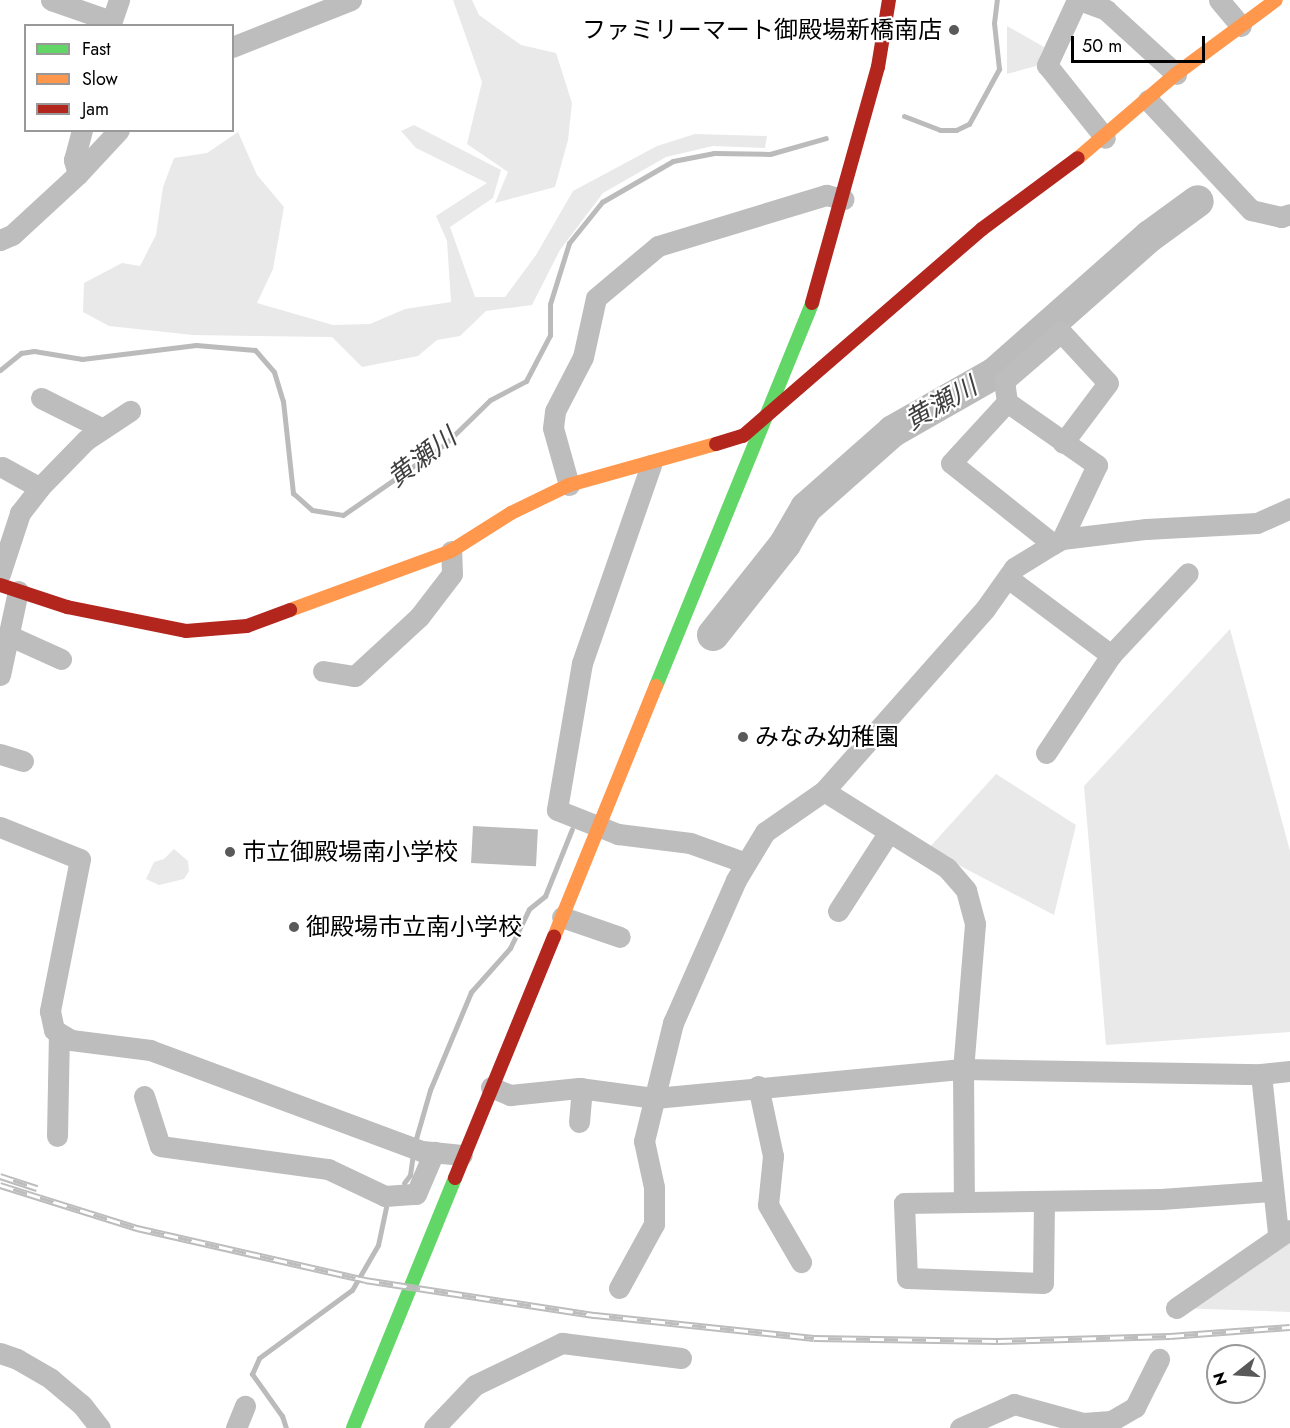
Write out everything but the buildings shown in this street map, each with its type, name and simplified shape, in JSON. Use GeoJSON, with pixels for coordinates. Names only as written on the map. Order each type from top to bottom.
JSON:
{"type":"FeatureCollection","features":[{"type":"Feature","properties":{"kind":"street"},"geometry":{"type":"LineString","coordinates":[[51,0],[111,23],[119,0]]}},
{"type":"Feature","properties":{"kind":"street"},"geometry":{"type":"LineString","coordinates":[[234,46],[351,0]]}},
{"type":"Feature","properties":{"kind":"street"},"geometry":{"type":"LineString","coordinates":[[353,1428],[462,1155],[810,310],[844,199],[878,67],[889,0]]}},
{"type":"Feature","properties":{"kind":"street"},"geometry":{"type":"LineString","coordinates":[[1105,138],[1047,65],[1078,0],[1106,10],[1176,74]]}},
{"type":"Feature","properties":{"kind":"street"},"geometry":{"type":"LineString","coordinates":[[1219,0],[1241,26]]}},
{"type":"Feature","properties":{"kind":"street"},"geometry":{"type":"LineString","coordinates":[[0,675],[10,636],[9,588],[67,607],[186,631],[211,631],[247,626],[451,551],[511,513],[569,485],[651,465],[743,436],[982,229],[1105,138],[1176,74],[1276,0]]}},
{"type":"Feature","properties":{"kind":"street"},"geometry":{"type":"LineString","coordinates":[[1148,100],[1251,210],[1281,217],[1290,214]]}},
{"type":"Feature","properties":{"kind":"street"},"geometry":{"type":"LineString","coordinates":[[78,174],[74,160],[81,132]]}},
{"type":"Feature","properties":{"kind":"street"},"geometry":{"type":"LineString","coordinates":[[0,240],[12,235],[78,174],[117,132]]}},
{"type":"Feature","properties":{"kind":"street"},"geometry":{"type":"LineString","coordinates":[[569,485],[553,428],[555,411],[584,357],[596,298],[658,246],[826,195],[844,199]]}},
{"type":"Feature","properties":{"kind":"street"},"geometry":{"type":"LineString","coordinates":[[1058,541],[1097,465],[1063,443],[1007,402],[1004,381],[1061,332],[1108,383],[1063,443]]}},
{"type":"Feature","properties":{"kind":"street"},"geometry":{"type":"LineString","coordinates":[[42,398],[103,429]]}},
{"type":"Feature","properties":{"kind":"street"},"geometry":{"type":"LineString","coordinates":[[1007,402],[951,463],[1058,541]]}},
{"type":"Feature","properties":{"kind":"street"},"geometry":{"type":"LineString","coordinates":[[0,574],[20,513],[40,488],[86,440],[130,411]]}},
{"type":"Feature","properties":{"kind":"street"},"geometry":{"type":"LineString","coordinates":[[651,465],[582,663],[557,810],[618,834],[690,843],[746,863]]}},
{"type":"Feature","properties":{"kind":"street"},"geometry":{"type":"LineString","coordinates":[[2,467],[40,488]]}},
{"type":"Feature","properties":{"kind":"street"},"geometry":{"type":"LineString","coordinates":[[620,1288],[654,1224],[654,1187],[644,1141],[673,1023],[746,863],[765,832],[824,792],[1008,578],[1014,568],[1058,541],[1146,529],[1257,523],[1290,508]]}},
{"type":"Feature","properties":{"kind":"street"},"geometry":{"type":"LineString","coordinates":[[322,671],[355,676],[419,618],[452,574],[451,551]]}},
{"type":"Feature","properties":{"kind":"street"},"geometry":{"type":"LineString","coordinates":[[1046,753],[1111,655],[1188,573]]}},
{"type":"Feature","properties":{"kind":"street"},"geometry":{"type":"LineString","coordinates":[[1008,578],[1111,655]]}},
{"type":"Feature","properties":{"kind":"street"},"geometry":{"type":"LineString","coordinates":[[10,636],[61,658]]}},
{"type":"Feature","properties":{"kind":"street"},"geometry":{"type":"LineString","coordinates":[[0,754],[23,761]]}},
{"type":"Feature","properties":{"kind":"street"},"geometry":{"type":"LineString","coordinates":[[824,792],[947,868],[966,890],[975,924],[963,1070],[964,1201]]}},
{"type":"Feature","properties":{"kind":"street"},"geometry":{"type":"LineString","coordinates":[[0,827],[80,859],[50,1011],[54,1030],[71,1040],[150,1050],[401,1143],[428,1152],[462,1155]]}},
{"type":"Feature","properties":{"kind":"street"},"geometry":{"type":"LineString","coordinates":[[838,911],[889,832]]}},
{"type":"Feature","properties":{"kind":"street"},"geometry":{"type":"LineString","coordinates":[[562,916],[620,937]]}},
{"type":"Feature","properties":{"kind":"street"},"geometry":{"type":"LineString","coordinates":[[57,1136],[59,1033]]}},
{"type":"Feature","properties":{"kind":"street"},"geometry":{"type":"LineString","coordinates":[[491,1087],[510,1095],[582,1088],[655,1098],[758,1086],[963,1070],[1262,1074],[1290,1071]]}},
{"type":"Feature","properties":{"kind":"street"},"geometry":{"type":"LineString","coordinates":[[1176,1308],[1284,1232],[1273,1191],[1262,1074]]}},
{"type":"Feature","properties":{"kind":"street"},"geometry":{"type":"LineString","coordinates":[[758,1086],[773,1156],[768,1205],[801,1262]]}},
{"type":"Feature","properties":{"kind":"street"},"geometry":{"type":"LineString","coordinates":[[579,1122],[582,1088]]}},
{"type":"Feature","properties":{"kind":"street"},"geometry":{"type":"LineString","coordinates":[[144,1096],[160,1146],[328,1169],[385,1196],[416,1194],[428,1152]]}},
{"type":"Feature","properties":{"kind":"street"},"geometry":{"type":"LineString","coordinates":[[1044,1201],[1043,1282],[907,1278],[904,1203],[1161,1199],[1273,1191]]}},
{"type":"Feature","properties":{"kind":"street"},"geometry":{"type":"LineString","coordinates":[[434,1428],[475,1385],[562,1343],[681,1358]]}},
{"type":"Feature","properties":{"kind":"street"},"geometry":{"type":"LineString","coordinates":[[0,1353],[17,1359],[51,1380],[82,1405],[100,1428]]}},
{"type":"Feature","properties":{"kind":"street"},"geometry":{"type":"LineString","coordinates":[[960,1428],[1014,1404],[1083,1423],[1111,1421],[1135,1407],[1159,1359]]}},
{"type":"Feature","properties":{"kind":"street"},"geometry":{"type":"LineString","coordinates":[[236,1428],[245,1406]]}},
{"type":"Feature","properties":{"kind":"shaded area"},"geometry":{"type":"Polygon","coordinates":[[[453,0],[472,0],[479,15],[521,45],[556,53],[572,103],[568,140],[555,187],[495,203],[508,172],[467,144],[482,82],[453,0]]]}},
{"type":"Feature","properties":{"kind":"shaded area"},"geometry":{"type":"Polygon","coordinates":[[[1007,26],[1044,47],[1036,66],[1007,74],[1007,26]]]}},
{"type":"Feature","properties":{"kind":"shaded area"},"geometry":{"type":"Polygon","coordinates":[[[414,125],[501,170],[493,198],[450,227],[475,297],[505,297],[536,255],[573,191],[657,146],[695,134],[767,136],[765,148],[713,146],[666,157],[603,193],[560,250],[532,305],[486,311],[460,336],[437,340],[418,356],[362,367],[332,337],[193,335],[109,326],[83,312],[84,283],[122,263],[140,266],[156,235],[163,187],[174,158],[207,153],[238,132],[257,175],[284,207],[273,269],[257,303],[333,325],[370,324],[405,309],[451,302],[447,241],[436,216],[487,183],[416,148],[401,131],[414,125]]]}},
{"type":"Feature","properties":{"kind":"shaded area"},"geometry":{"type":"Polygon","coordinates":[[[1230,629],[1290,851],[1290,1032],[1106,1045],[1084,786],[1230,629]]]}},
{"type":"Feature","properties":{"kind":"shaded area"},"geometry":{"type":"Polygon","coordinates":[[[996,774],[1076,825],[1054,915],[928,849],[996,774]]]}},
{"type":"Feature","properties":{"kind":"shaded area"},"geometry":{"type":"Polygon","coordinates":[[[473,826],[538,829],[536,866],[471,863],[473,826]]]}},
{"type":"Feature","properties":{"kind":"shaded area"},"geometry":{"type":"Polygon","coordinates":[[[174,849],[188,861],[189,871],[184,879],[159,885],[146,879],[154,862],[164,859],[174,849]]]}},
{"type":"Feature","properties":{"kind":"shaded area"},"geometry":{"type":"Polygon","coordinates":[[[1290,1236],[1290,1312],[1176,1308],[1290,1236]]]}},
{"type":"Feature","properties":{"kind":"waterway","name":"黄瀬川"},"geometry":{"type":"LineString","coordinates":[[904,116],[940,130],[956,130],[969,124],[999,69],[994,23],[997,0]]}},
{"type":"Feature","properties":{"kind":"waterway","name":"黄瀬川"},"geometry":{"type":"LineString","coordinates":[[0,370],[21,353],[34,351],[82,359],[196,345],[255,350],[274,372],[283,401],[293,493],[312,510],[343,515],[445,444],[490,400],[526,381],[550,335],[550,304],[569,243],[602,202],[673,161],[714,153],[770,154],[826,138]]}},
{"type":"Feature","properties":{"kind":"waterway","name":"黄瀬川"},"geometry":{"type":"LineString","coordinates":[[713,635],[785,544],[806,508],[893,431],[995,373],[1150,236],[1198,201]]}},
{"type":"Feature","properties":{"kind":"waterway"},"geometry":{"type":"LineString","coordinates":[[415,1142],[430,1090],[471,992],[510,948],[529,909],[545,896],[572,829]]}},
{"type":"Feature","properties":{"kind":"waterway"},"geometry":{"type":"LineString","coordinates":[[404,1183],[410,1175],[413,1154]]}},
{"type":"Feature","properties":{"kind":"waterway"},"geometry":{"type":"LineString","coordinates":[[286,1428],[282,1416],[252,1374],[259,1358],[352,1290],[378,1245],[386,1207]]}},
{"type":"Feature","properties":{"kind":"railway"},"geometry":{"type":"LineString","coordinates":[[0,1176],[37,1188]]}},
{"type":"Feature","properties":{"kind":"railway"},"geometry":{"type":"LineString","coordinates":[[0,1185],[137,1228],[365,1280],[595,1315],[814,1338],[998,1341],[1170,1336],[1290,1327]]}},
{"type":"Feature","properties":{"kind":"traffic: fast"},"geometry":{"type":"LineString","coordinates":[[656,686],[812,303]]}},
{"type":"Feature","properties":{"kind":"traffic: fast"},"geometry":{"type":"LineString","coordinates":[[353,1428],[455,1178]]}},
{"type":"Feature","properties":{"kind":"traffic: slow"},"geometry":{"type":"LineString","coordinates":[[1078,158],[1176,74],[1276,0]]}},
{"type":"Feature","properties":{"kind":"traffic: slow"},"geometry":{"type":"LineString","coordinates":[[290,610],[451,551],[511,513],[569,485],[716,444]]}},
{"type":"Feature","properties":{"kind":"traffic: slow"},"geometry":{"type":"LineString","coordinates":[[554,937],[656,686]]}},
{"type":"Feature","properties":{"kind":"traffic: jam"},"geometry":{"type":"LineString","coordinates":[[812,303],[878,67],[889,0]]}},
{"type":"Feature","properties":{"kind":"traffic: jam"},"geometry":{"type":"LineString","coordinates":[[716,444],[743,436],[982,229],[1078,158]]}},
{"type":"Feature","properties":{"kind":"traffic: jam"},"geometry":{"type":"LineString","coordinates":[[0,585],[67,607],[186,631],[247,626],[290,610]]}},
{"type":"Feature","properties":{"kind":"traffic: jam"},"geometry":{"type":"LineString","coordinates":[[455,1178],[554,937]]}},
{"type":"Feature","properties":{"kind":"place","name":"ファミリーマート御殿場新橋南店"},"geometry":{"type":"Point","coordinates":[954,30]}},
{"type":"Feature","properties":{"kind":"place","name":"みなみ幼稚園"},"geometry":{"type":"Point","coordinates":[743,737]}},
{"type":"Feature","properties":{"kind":"place","name":"市立御殿場南小学校"},"geometry":{"type":"Point","coordinates":[230,852]}},
{"type":"Feature","properties":{"kind":"place","name":"御殿場市立南小学校"},"geometry":{"type":"Point","coordinates":[294,927]}}]}
